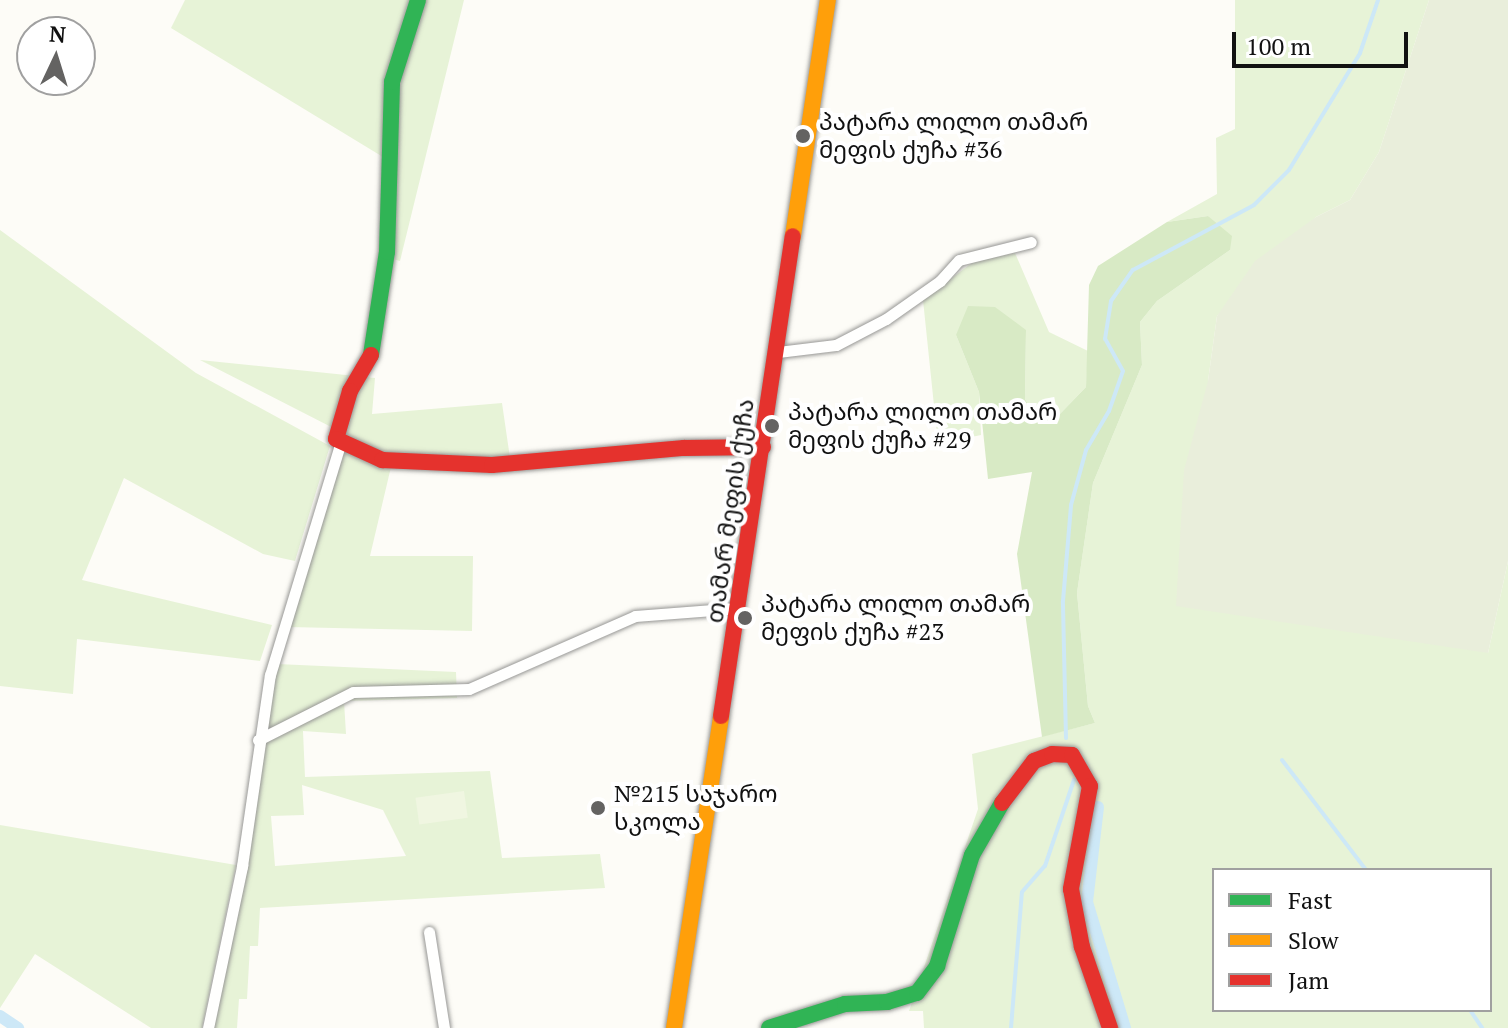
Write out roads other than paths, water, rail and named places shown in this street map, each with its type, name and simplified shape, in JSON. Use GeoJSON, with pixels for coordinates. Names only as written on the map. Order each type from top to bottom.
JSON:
{"type":"FeatureCollection","features":[{"type":"Feature","properties":{"kind":"street"},"geometry":{"type":"LineString","coordinates":[[208,1028],[242,866],[258,740],[283,624],[350,391],[368,367],[377,333],[387,252],[392,82],[418,0]]}},
{"type":"Feature","properties":{"kind":"street","name":"თამარ მეფის ქუჩა"},"geometry":{"type":"LineString","coordinates":[[674,1028],[778,352],[828,0]]}},
{"type":"Feature","properties":{"kind":"street"},"geometry":{"type":"LineString","coordinates":[[778,352],[836,345],[886,319],[940,281],[959,260],[1031,242]]}},
{"type":"Feature","properties":{"kind":"street"},"geometry":{"type":"LineString","coordinates":[[338,440],[382,460],[492,465],[684,448],[763,447]]}},
{"type":"Feature","properties":{"kind":"street"},"geometry":{"type":"LineString","coordinates":[[258,740],[353,692],[469,689],[635,616],[739,608]]}},
{"type":"Feature","properties":{"kind":"street"},"geometry":{"type":"LineString","coordinates":[[769,1028],[845,1004],[887,1002],[917,993],[937,966],[972,855],[992,816],[1034,761],[1052,754],[1072,755],[1090,786],[1071,889],[1082,947],[1110,1028]]}},
{"type":"Feature","properties":{"kind":"street"},"geometry":{"type":"LineString","coordinates":[[429,932],[444,1028]]}},
{"type":"Feature","properties":{"kind":"waterway"},"geometry":{"type":"LineString","coordinates":[[1066,738],[1063,601],[1071,505],[1086,450],[1109,411],[1123,371],[1105,339],[1111,301],[1133,270],[1254,205],[1289,170],[1360,53],[1378,0]]}},
{"type":"Feature","properties":{"kind":"waterway"},"geometry":{"type":"LineString","coordinates":[[1282,760],[1364,868]]}},
{"type":"Feature","properties":{"kind":"waterway"},"geometry":{"type":"LineString","coordinates":[[1011,1028],[1022,892],[1045,866],[1074,780]]}},
{"type":"Feature","properties":{"kind":"waterway"},"geometry":{"type":"LineString","coordinates":[[1098,807],[1087,902],[1125,1028]]}},
{"type":"Feature","properties":{"kind":"waterway"},"geometry":{"type":"LineString","coordinates":[[1471,1012],[1482,1028]]}},
{"type":"Feature","properties":{"kind":"waterway"},"geometry":{"type":"LineString","coordinates":[[0,1016],[18,1028]]}},
{"type":"Feature","properties":{"kind":"place","name":"პატარა ლილო თამარ მეფის ქუჩა #36"},"geometry":{"type":"Point","coordinates":[803,136]}},
{"type":"Feature","properties":{"kind":"place","name":"პატარა ლილო თამარ მეფის ქუჩა #29"},"geometry":{"type":"Point","coordinates":[772,426]}},
{"type":"Feature","properties":{"kind":"place","name":"პატარა ლილო თამარ მეფის ქუჩა #23"},"geometry":{"type":"Point","coordinates":[745,618]}},
{"type":"Feature","properties":{"kind":"place","name":"№215 საჯარო სკოლა"},"geometry":{"type":"Point","coordinates":[598,808]}}]}
